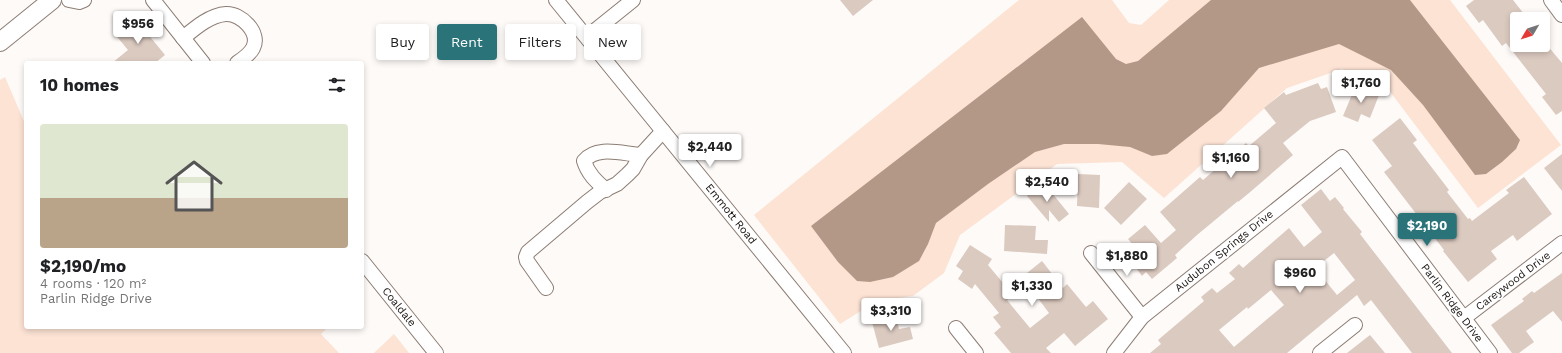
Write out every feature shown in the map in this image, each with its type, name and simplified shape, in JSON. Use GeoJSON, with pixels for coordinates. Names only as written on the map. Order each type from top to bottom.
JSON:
{"type":"FeatureCollection","features":[{"type":"Feature","properties":{"kind":"main road"},"geometry":{"type":"LineString","coordinates":[[0,42],[52,0]]}},
{"type":"Feature","properties":{"kind":"street"},"geometry":{"type":"LineString","coordinates":[[70,0],[73,2],[84,0]]}},
{"type":"Feature","properties":{"kind":"street"},"geometry":{"type":"LineString","coordinates":[[153,0],[201,61]]}},
{"type":"Feature","properties":{"kind":"street","name":"Emmott Road"},"geometry":{"type":"LineString","coordinates":[[556,0],[584,33]]}},
{"type":"Feature","properties":{"kind":"street"},"geometry":{"type":"LineString","coordinates":[[603,24],[633,0]]}},
{"type":"Feature","properties":{"kind":"street"},"geometry":{"type":"LineString","coordinates":[[1551,0],[1562,15]]}},
{"type":"Feature","properties":{"kind":"street"},"geometry":{"type":"LineString","coordinates":[[183,38],[201,24],[214,18],[226,14],[239,17],[247,24],[254,36],[254,47],[245,58],[240,61]]}},
{"type":"Feature","properties":{"kind":"street","name":"Emmott Road"},"geometry":{"type":"LineString","coordinates":[[606,60],[844,353]]}},
{"type":"Feature","properties":{"kind":"street"},"geometry":{"type":"LineString","coordinates":[[546,288],[527,261],[526,257],[528,252],[587,202],[617,184],[633,169],[641,155],[663,131]]}},
{"type":"Feature","properties":{"kind":"street"},"geometry":{"type":"LineString","coordinates":[[606,190],[592,178],[587,171],[584,161],[589,155],[603,152],[615,152],[641,155]]}},
{"type":"Feature","properties":{"kind":"street","name":"Audubon Springs Drive"},"geometry":{"type":"LineString","coordinates":[[1114,353],[1142,317],[1342,157]]}},
{"type":"Feature","properties":{"kind":"street","name":"Parlin Ridge Drive"},"geometry":{"type":"LineString","coordinates":[[1342,157],[1490,353]]}},
{"type":"Feature","properties":{"kind":"street","name":"Careywood Drive"},"geometry":{"type":"LineString","coordinates":[[1464,318],[1562,243]]}},
{"type":"Feature","properties":{"kind":"street"},"geometry":{"type":"LineString","coordinates":[[1091,253],[1142,317]]}},
{"type":"Feature","properties":{"kind":"street","name":"Coaldale"},"geometry":{"type":"LineString","coordinates":[[364,263],[436,353]]}},
{"type":"Feature","properties":{"kind":"street"},"geometry":{"type":"LineString","coordinates":[[1320,353],[1354,325]]}},
{"type":"Feature","properties":{"kind":"street"},"geometry":{"type":"LineString","coordinates":[[956,328],[976,353]]}},
{"type":"Feature","properties":{"kind":"shaded area"},"geometry":{"type":"Polygon","coordinates":[[[1019,0],[1112,0],[1129,23],[1141,25],[1169,0],[1450,0],[1561,145],[1478,208],[1388,89],[1342,69],[1287,88],[1164,198],[1122,162],[1057,164],[960,235],[944,273],[913,296],[877,301],[840,324],[754,215],[1019,0]]]}},
{"type":"Feature","properties":{"kind":"shaded area"},"geometry":{"type":"Polygon","coordinates":[[[1211,0],[1410,0],[1520,140],[1516,149],[1486,174],[1475,175],[1423,105],[1391,70],[1339,44],[1259,68],[1221,111],[1167,154],[1152,156],[1130,147],[1098,144],[1064,144],[1035,152],[988,184],[936,223],[928,244],[919,261],[893,277],[870,282],[857,281],[838,262],[811,226],[1082,17],[1116,59],[1126,64],[1138,61],[1211,0]]]}},
{"type":"Feature","properties":{"kind":"shaded area"},"geometry":{"type":"Polygon","coordinates":[[[5,77],[24,121],[24,329],[326,329],[321,334],[339,353],[0,353],[0,80],[5,77]]]}},
{"type":"Feature","properties":{"kind":"shaded area"},"geometry":{"type":"Polygon","coordinates":[[[394,334],[409,353],[374,353],[394,334]]]}},
{"type":"Feature","properties":{"kind":"building"},"geometry":{"type":"Polygon","coordinates":[[[840,0],[873,0],[853,16],[840,0]]]}},
{"type":"Feature","properties":{"kind":"building"},"geometry":{"type":"Polygon","coordinates":[[[1474,0],[1513,0],[1522,12],[1510,12],[1510,48],[1506,43],[1502,46],[1483,20],[1479,23],[1466,6],[1474,0]]]}},
{"type":"Feature","properties":{"kind":"building"},"geometry":{"type":"Polygon","coordinates":[[[134,17],[165,55],[158,61],[114,61],[128,50],[114,33],[134,17]]]}},
{"type":"Feature","properties":{"kind":"building"},"geometry":{"type":"Polygon","coordinates":[[[1550,49],[1562,63],[1562,111],[1556,115],[1542,97],[1546,94],[1513,52],[1550,52],[1550,49]]]}},
{"type":"Feature","properties":{"kind":"building"},"geometry":{"type":"Polygon","coordinates":[[[1318,83],[1321,89],[1327,87],[1336,112],[1310,121],[1283,143],[1293,155],[1197,235],[1175,255],[1177,258],[1152,279],[1146,272],[1142,276],[1134,265],[1143,257],[1128,239],[1145,225],[1161,243],[1176,230],[1160,212],[1200,177],[1203,180],[1246,143],[1249,146],[1276,123],[1264,108],[1284,92],[1286,95],[1318,83]]]}},
{"type":"Feature","properties":{"kind":"building"},"geometry":{"type":"Polygon","coordinates":[[[1356,85],[1379,95],[1370,118],[1361,114],[1358,122],[1343,116],[1356,85]]]}},
{"type":"Feature","properties":{"kind":"building"},"geometry":{"type":"Polygon","coordinates":[[[1400,118],[1417,140],[1413,143],[1449,190],[1447,192],[1468,219],[1470,218],[1472,221],[1509,193],[1506,190],[1524,177],[1552,214],[1517,241],[1513,235],[1491,251],[1497,259],[1468,282],[1384,172],[1392,166],[1372,140],[1400,118]]]}},
{"type":"Feature","properties":{"kind":"building"},"geometry":{"type":"Polygon","coordinates":[[[1562,154],[1562,191],[1544,168],[1562,154]]]}},
{"type":"Feature","properties":{"kind":"building"},"geometry":{"type":"Polygon","coordinates":[[[1078,174],[1100,175],[1099,208],[1077,206],[1078,174]]]}},
{"type":"Feature","properties":{"kind":"building"},"geometry":{"type":"Polygon","coordinates":[[[1043,182],[1069,214],[1059,222],[1049,210],[1049,222],[1027,196],[1043,182]]]}},
{"type":"Feature","properties":{"kind":"building"},"geometry":{"type":"Polygon","coordinates":[[[1129,182],[1147,199],[1121,225],[1104,208],[1129,182]]]}},
{"type":"Feature","properties":{"kind":"building"},"geometry":{"type":"Polygon","coordinates":[[[1321,189],[1330,201],[1335,197],[1362,232],[1360,234],[1452,353],[1412,353],[1371,300],[1364,306],[1357,295],[1287,353],[1150,353],[1161,344],[1158,340],[1204,301],[1201,297],[1212,288],[1217,293],[1235,279],[1229,273],[1239,264],[1243,268],[1289,228],[1304,247],[1322,232],[1301,205],[1321,189]],[[1334,253],[1315,268],[1337,295],[1355,280],[1334,253]],[[1271,290],[1219,330],[1234,347],[1284,305],[1271,290]]]}},
{"type":"Feature","properties":{"kind":"building"},"geometry":{"type":"Polygon","coordinates":[[[1005,225],[1036,226],[1035,240],[1048,240],[1047,254],[1004,251],[1005,225]]]}},
{"type":"Feature","properties":{"kind":"building"},"geometry":{"type":"Polygon","coordinates":[[[970,245],[992,259],[988,265],[1013,295],[1007,300],[1030,328],[1049,313],[1022,277],[1042,261],[1063,288],[1067,284],[1086,307],[1093,301],[1108,319],[1075,346],[1064,333],[1046,348],[1051,353],[1011,353],[994,333],[1001,327],[993,317],[999,313],[975,284],[972,289],[958,279],[963,271],[956,266],[970,245]]]}},
{"type":"Feature","properties":{"kind":"building"},"geometry":{"type":"Polygon","coordinates":[[[1562,273],[1562,322],[1553,311],[1526,331],[1534,342],[1519,353],[1512,353],[1491,325],[1524,301],[1522,299],[1532,291],[1534,293],[1562,273]]]}},
{"type":"Feature","properties":{"kind":"building"},"geometry":{"type":"Polygon","coordinates":[[[896,315],[899,329],[910,327],[913,339],[879,348],[872,322],[896,315]]]}},
{"type":"Feature","properties":{"kind":"building"},"geometry":{"type":"Polygon","coordinates":[[[1370,335],[1385,353],[1347,353],[1370,335]]]}}]}
